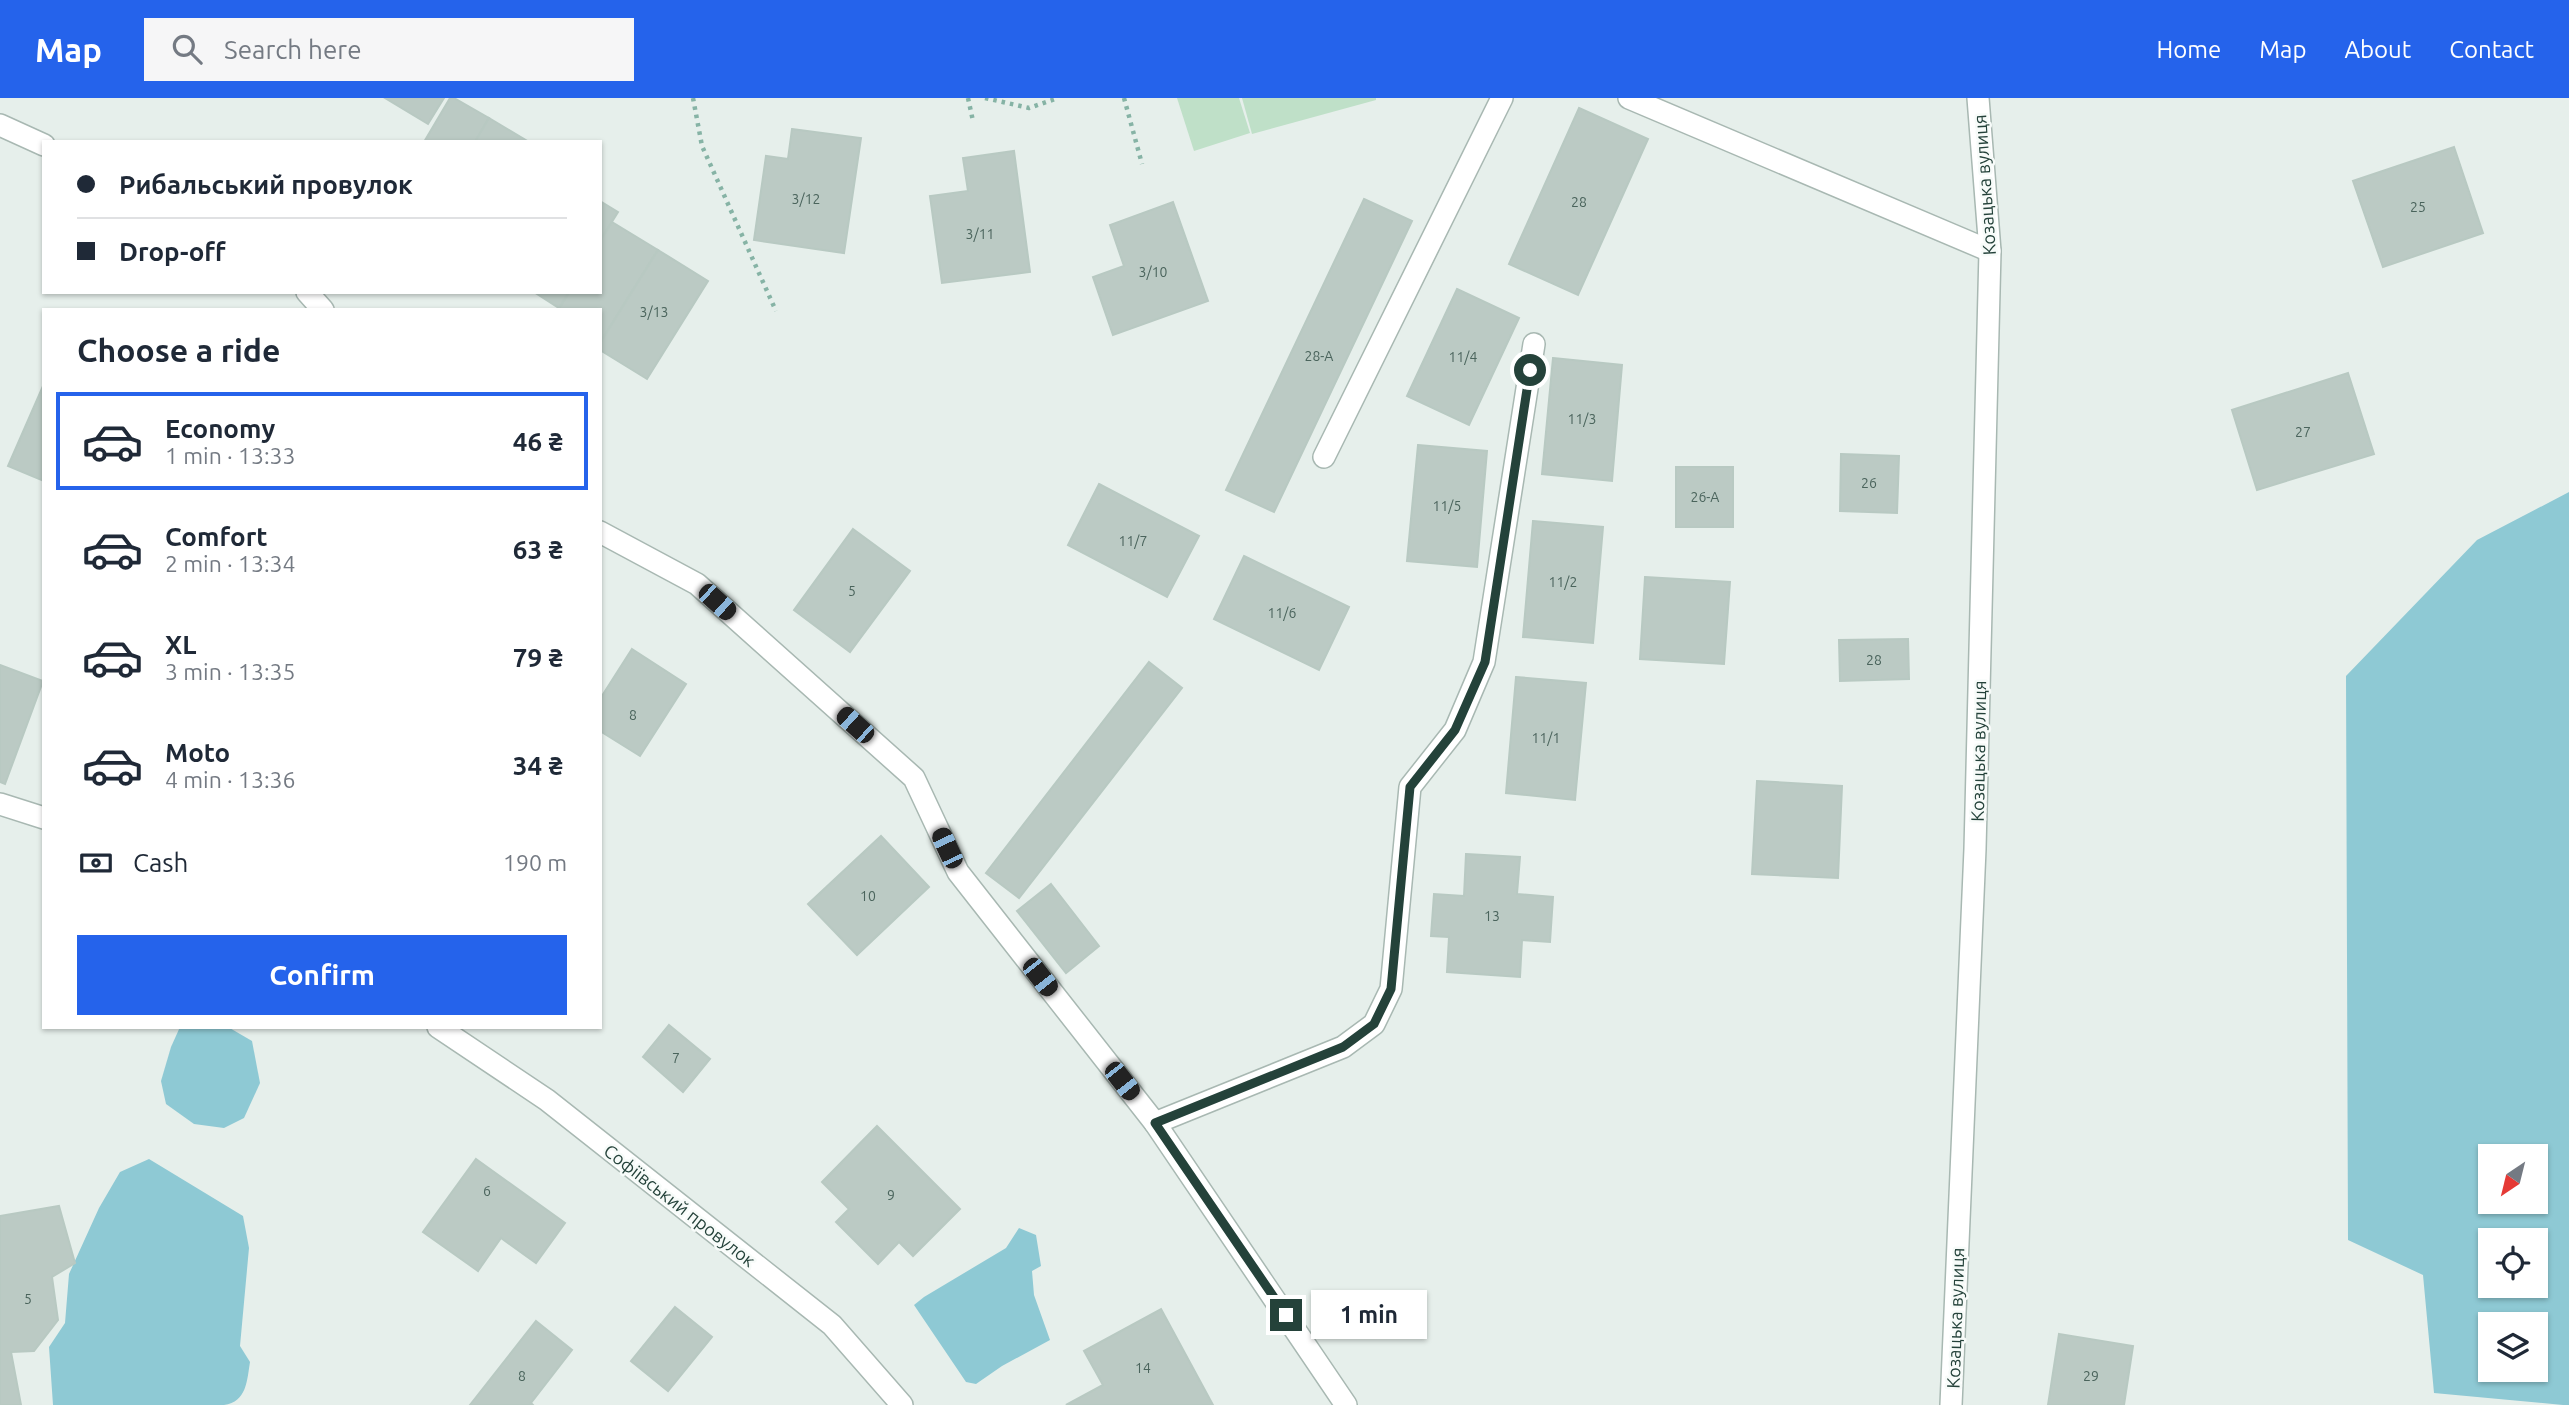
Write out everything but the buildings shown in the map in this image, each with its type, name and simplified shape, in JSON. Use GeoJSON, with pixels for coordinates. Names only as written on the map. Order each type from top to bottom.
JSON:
{"type":"FeatureCollection","features":[{"type":"Feature","properties":{"kind":"street"},"geometry":{"type":"LineString","coordinates":[[1324,457],[1502,98]]}},
{"type":"Feature","properties":{"kind":"street"},"geometry":{"type":"LineString","coordinates":[[1629,98],[1990,251]]}},
{"type":"Feature","properties":{"kind":"street","name":"Козацька вулиця"},"geometry":{"type":"LineString","coordinates":[[1951,1405],[1975,849],[1990,251],[1978,98]]}},
{"type":"Feature","properties":{"kind":"street"},"geometry":{"type":"LineString","coordinates":[[0,125],[42,144]]}},
{"type":"Feature","properties":{"kind":"street"},"geometry":{"type":"LineString","coordinates":[[309,294],[321,308]]}},
{"type":"Feature","properties":{"kind":"street"},"geometry":{"type":"LineString","coordinates":[[1155,1123],[1343,1047],[1374,1024],[1391,989],[1410,787],[1455,730],[1485,662],[1534,344]]}},
{"type":"Feature","properties":{"kind":"street"},"geometry":{"type":"LineString","coordinates":[[602,533],[697,584],[914,778],[958,872],[1155,1123],[1346,1405]]}},
{"type":"Feature","properties":{"kind":"street"},"geometry":{"type":"LineString","coordinates":[[0,804],[42,817]]}},
{"type":"Feature","properties":{"kind":"street","name":"Софіївський провулок"},"geometry":{"type":"LineString","coordinates":[[441,1029],[547,1100],[832,1325],[902,1405]]}},
{"type":"Feature","properties":{"kind":"path"},"geometry":{"type":"LineString","coordinates":[[693,98],[702,146],[776,311]]}},
{"type":"Feature","properties":{"kind":"path"},"geometry":{"type":"LineString","coordinates":[[968,98],[973,121]]}},
{"type":"Feature","properties":{"kind":"path"},"geometry":{"type":"LineString","coordinates":[[985,98],[1029,108],[1058,98]]}},
{"type":"Feature","properties":{"kind":"path"},"geometry":{"type":"LineString","coordinates":[[1124,98],[1142,164]]}},
{"type":"Feature","properties":{"kind":"green space"},"geometry":{"type":"Polygon","coordinates":[[[1177,98],[1239,98],[1250,133],[1194,151],[1177,98]]]}},
{"type":"Feature","properties":{"kind":"green space"},"geometry":{"type":"Polygon","coordinates":[[[1242,98],[1376,98],[1376,100],[1252,134],[1242,98]]]}},
{"type":"Feature","properties":{"kind":"water"},"geometry":{"type":"Polygon","coordinates":[[[2569,492],[2569,1405],[2434,1393],[2423,1275],[2348,1240],[2346,676],[2477,540],[2569,492]]]}},
{"type":"Feature","properties":{"kind":"water"},"geometry":{"type":"Polygon","coordinates":[[[179,1029],[231,1029],[252,1041],[260,1083],[244,1118],[224,1128],[194,1124],[166,1104],[161,1081],[179,1029]]]}},
{"type":"Feature","properties":{"kind":"water"},"geometry":{"type":"Polygon","coordinates":[[[149,1159],[243,1216],[249,1248],[240,1346],[250,1362],[242,1395],[232,1403],[224,1405],[53,1405],[49,1347],[65,1323],[69,1274],[99,1208],[120,1172],[149,1159]]]}},
{"type":"Feature","properties":{"kind":"water"},"geometry":{"type":"Polygon","coordinates":[[[1019,1228],[1036,1235],[1041,1266],[1032,1271],[1034,1295],[1050,1340],[1002,1366],[976,1384],[966,1382],[914,1305],[1006,1248],[1019,1228]]]}},
{"type":"Feature","properties":{"kind":"route"},"geometry":{"type":"LineString","coordinates":[[1286,1315],[1155,1123],[1343,1047],[1374,1024],[1391,989],[1410,787],[1455,730],[1485,662],[1530,370]]}}]}
